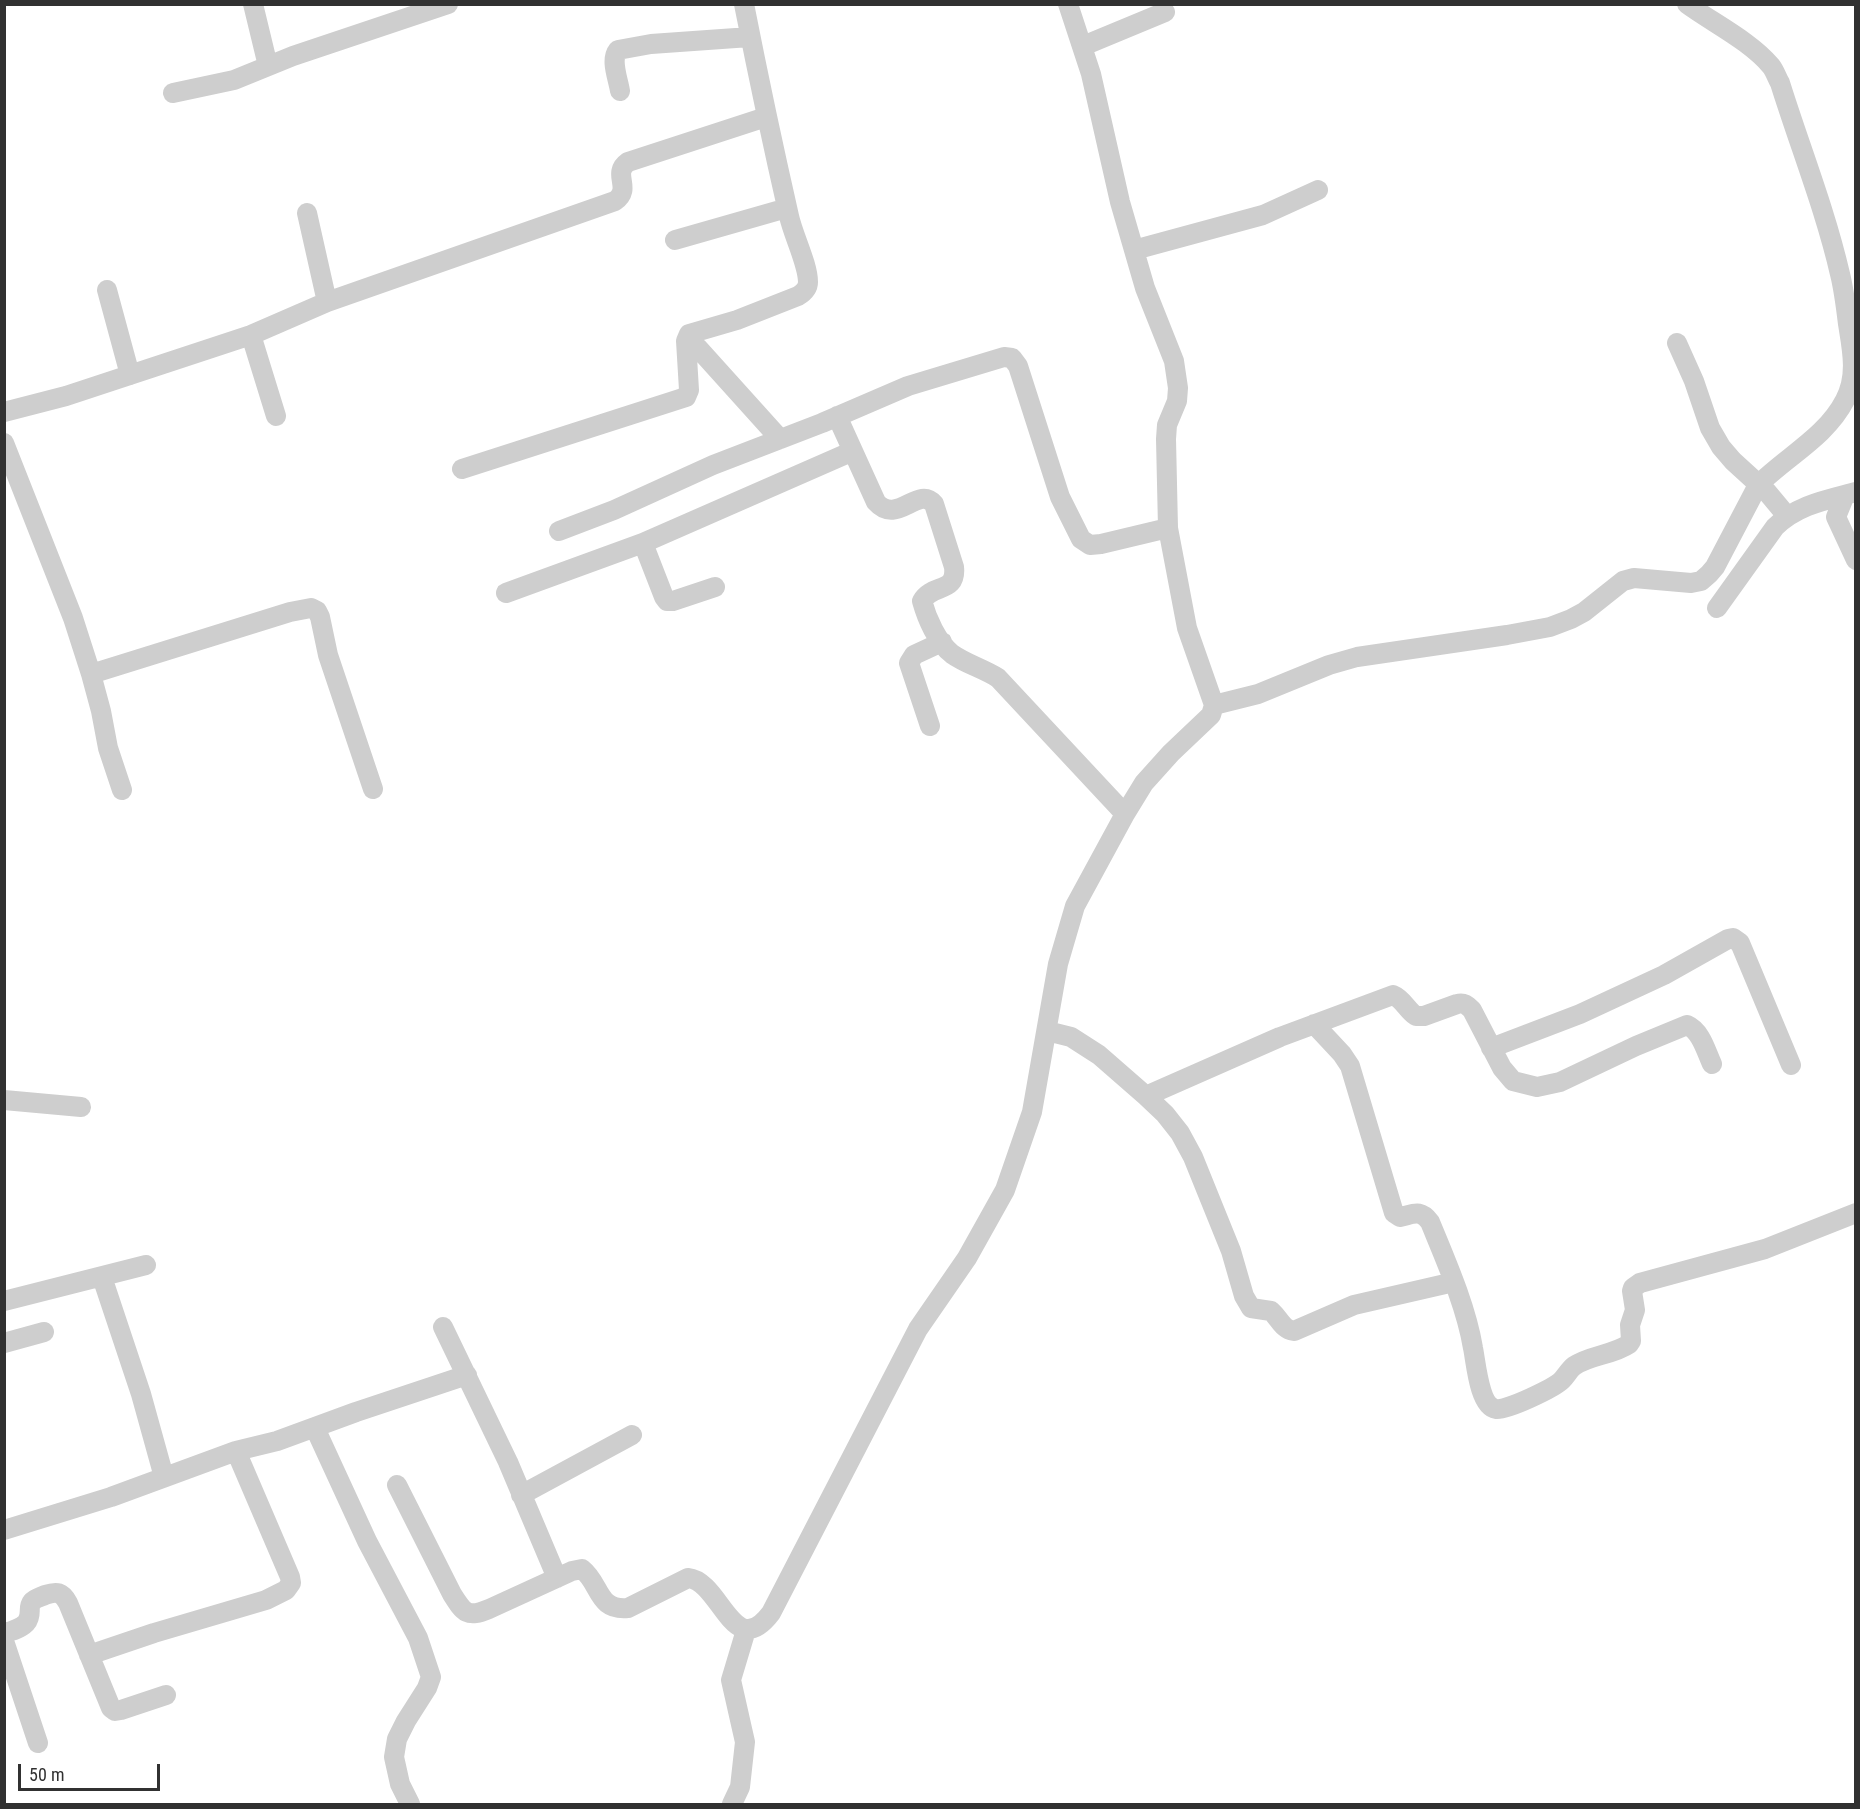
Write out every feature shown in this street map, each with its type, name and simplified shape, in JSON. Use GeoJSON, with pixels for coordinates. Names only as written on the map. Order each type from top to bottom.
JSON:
{"type":"FeatureCollection","features":[{"type":"Feature","properties":{"kind":"street"},"geometry":{"type":"LineString","coordinates":[[253,4],[268,66]]}},
{"type":"Feature","properties":{"kind":"street"},"geometry":{"type":"LineString","coordinates":[[173,93],[234,80],[293,56],[448,4]]}},
{"type":"Feature","properties":{"kind":"street"},"geometry":{"type":"LineString","coordinates":[[462,469],[686,397],[689,394],[687,336],[737,320],[804,292],[808,285],[807,275],[787,208],[744,4]]}},
{"type":"Feature","properties":{"kind":"street"},"geometry":{"type":"LineString","coordinates":[[397,1485],[452,1594],[461,1609],[469,1614],[477,1614],[572,1570],[582,1569],[590,1575],[608,1604],[617,1609],[628,1608],[688,1578],[696,1578],[734,1623],[746,1629],[754,1629],[763,1624],[771,1613],[918,1329],[966,1258],[1005,1190],[1032,1112],[1058,964],[1075,906],[1144,783],[1171,753],[1211,716],[1214,705],[1187,628],[1168,528],[1166,439],[1167,425],[1177,401],[1178,388],[1174,361],[1145,288],[1120,202],[1091,74],[1068,4]]}},
{"type":"Feature","properties":{"kind":"street"},"geometry":{"type":"LineString","coordinates":[[1214,705],[1258,694],[1329,665],[1357,657],[1550,627],[1571,619],[1623,581],[1634,578],[1690,583],[1701,581],[1715,567],[1758,485],[1815,438],[1828,425],[1844,402],[1850,390],[1853,373],[1852,348],[1841,276],[1823,213],[1780,83],[1772,68],[1761,56],[1687,4]]}},
{"type":"Feature","properties":{"kind":"street"},"geometry":{"type":"LineString","coordinates":[[1083,46],[1165,12]]}},
{"type":"Feature","properties":{"kind":"street"},"geometry":{"type":"LineString","coordinates":[[620,91],[614,59],[618,50],[651,44],[750,37]]}},
{"type":"Feature","properties":{"kind":"street"},"geometry":{"type":"LineString","coordinates":[[4,412],[66,396],[250,335],[327,302],[615,201],[621,196],[624,188],[620,172],[628,162],[766,117]]}},
{"type":"Feature","properties":{"kind":"street"},"geometry":{"type":"LineString","coordinates":[[1134,250],[1263,215],[1318,190]]}},
{"type":"Feature","properties":{"kind":"street"},"geometry":{"type":"LineString","coordinates":[[675,240],[787,208]]}},
{"type":"Feature","properties":{"kind":"street"},"geometry":{"type":"LineString","coordinates":[[307,213],[327,302]]}},
{"type":"Feature","properties":{"kind":"street"},"geometry":{"type":"LineString","coordinates":[[107,290],[130,375]]}},
{"type":"Feature","properties":{"kind":"street"},"geometry":{"type":"LineString","coordinates":[[250,335],[276,416]]}},
{"type":"Feature","properties":{"kind":"street"},"geometry":{"type":"LineString","coordinates":[[686,341],[698,348],[780,439]]}},
{"type":"Feature","properties":{"kind":"street"},"geometry":{"type":"LineString","coordinates":[[1677,344],[1694,381],[1710,428],[1721,447],[1767,492],[1787,516]]}},
{"type":"Feature","properties":{"kind":"street"},"geometry":{"type":"LineString","coordinates":[[559,531],[614,510],[713,465],[908,386],[996,358],[1012,358],[1018,366],[1060,497],[1081,539],[1090,545],[1101,544],[1168,528]]}},
{"type":"Feature","properties":{"kind":"street"},"geometry":{"type":"LineString","coordinates":[[837,416],[876,502],[881,508],[892,511],[926,499],[931,500],[934,504],[954,567],[955,577],[953,581],[925,596],[922,601],[931,624],[942,642],[952,654],[998,678],[1125,814]]}},
{"type":"Feature","properties":{"kind":"street"},"geometry":{"type":"LineString","coordinates":[[4,443],[73,618],[91,674],[108,748],[122,790]]}},
{"type":"Feature","properties":{"kind":"street"},"geometry":{"type":"LineString","coordinates":[[506,593],[643,543],[853,451]]}},
{"type":"Feature","properties":{"kind":"street"},"geometry":{"type":"LineString","coordinates":[[1717,608],[1775,527],[1787,516],[1803,508],[1850,494]]}},
{"type":"Feature","properties":{"kind":"street"},"geometry":{"type":"LineString","coordinates":[[1850,494],[1836,517],[1856,560]]}},
{"type":"Feature","properties":{"kind":"street"},"geometry":{"type":"LineString","coordinates":[[643,543],[667,601],[674,601],[715,587]]}},
{"type":"Feature","properties":{"kind":"street"},"geometry":{"type":"LineString","coordinates":[[91,674],[290,612],[311,608],[317,611],[320,617],[328,655],[373,789]]}},
{"type":"Feature","properties":{"kind":"street"},"geometry":{"type":"LineString","coordinates":[[930,726],[909,663],[914,655],[942,642]]}},
{"type":"Feature","properties":{"kind":"street"},"geometry":{"type":"LineString","coordinates":[[1491,1048],[1580,1014],[1664,975],[1733,938],[1740,943],[1791,1065]]}},
{"type":"Feature","properties":{"kind":"street"},"geometry":{"type":"LineString","coordinates":[[1146,1096],[1280,1037],[1393,995],[1398,997],[1416,1016],[1424,1016],[1462,1003],[1472,1010],[1502,1068],[1513,1081],[1537,1088],[1560,1082],[1688,1025],[1698,1035],[1712,1064]]}},
{"type":"Feature","properties":{"kind":"street"},"geometry":{"type":"LineString","coordinates":[[1314,1024],[1350,1066],[1394,1213],[1400,1216],[1418,1213],[1424,1215],[1430,1222],[1454,1282],[1472,1341],[1483,1395],[1489,1406],[1497,1410],[1543,1392],[1563,1379],[1575,1365],[1629,1344],[1631,1341],[1630,1324],[1635,1310],[1632,1291],[1640,1283],[1765,1249],[1856,1213]]}},
{"type":"Feature","properties":{"kind":"street"},"geometry":{"type":"LineString","coordinates":[[1047,1031],[1071,1037],[1099,1055],[1165,1114],[1180,1133],[1193,1157],[1251,1308],[1271,1311],[1287,1330],[1294,1331],[1354,1305],[1454,1282]]}},
{"type":"Feature","properties":{"kind":"street"},"geometry":{"type":"LineString","coordinates":[[4,1100],[81,1107]]}},
{"type":"Feature","properties":{"kind":"street"},"geometry":{"type":"LineString","coordinates":[[4,1301],[146,1265]]}},
{"type":"Feature","properties":{"kind":"street"},"geometry":{"type":"LineString","coordinates":[[102,1276],[141,1394],[164,1477]]}},
{"type":"Feature","properties":{"kind":"street"},"geometry":{"type":"LineString","coordinates":[[443,1327],[508,1462],[556,1578]]}},
{"type":"Feature","properties":{"kind":"street"},"geometry":{"type":"LineString","coordinates":[[4,1343],[44,1332]]}},
{"type":"Feature","properties":{"kind":"street"},"geometry":{"type":"LineString","coordinates":[[4,1530],[111,1497],[236,1451],[277,1441],[466,1375]]}},
{"type":"Feature","properties":{"kind":"street"},"geometry":{"type":"LineString","coordinates":[[315,1428],[367,1541],[418,1638],[431,1677],[397,1739],[394,1757],[400,1784],[410,1804]]}},
{"type":"Feature","properties":{"kind":"street"},"geometry":{"type":"LineString","coordinates":[[521,1495],[632,1435]]}},
{"type":"Feature","properties":{"kind":"street"},"geometry":{"type":"LineString","coordinates":[[89,1655],[266,1600],[286,1590],[291,1583],[290,1577],[236,1451]]}},
{"type":"Feature","properties":{"kind":"street"},"geometry":{"type":"LineString","coordinates":[[4,1633],[22,1627],[31,1616],[32,1602],[56,1591],[68,1603],[107,1701],[115,1711],[166,1695]]}},
{"type":"Feature","properties":{"kind":"street"},"geometry":{"type":"LineString","coordinates":[[732,1804],[740,1787],[745,1742],[731,1680],[746,1629]]}},
{"type":"Feature","properties":{"kind":"street"},"geometry":{"type":"LineString","coordinates":[[4,1641],[38,1743]]}}]}
